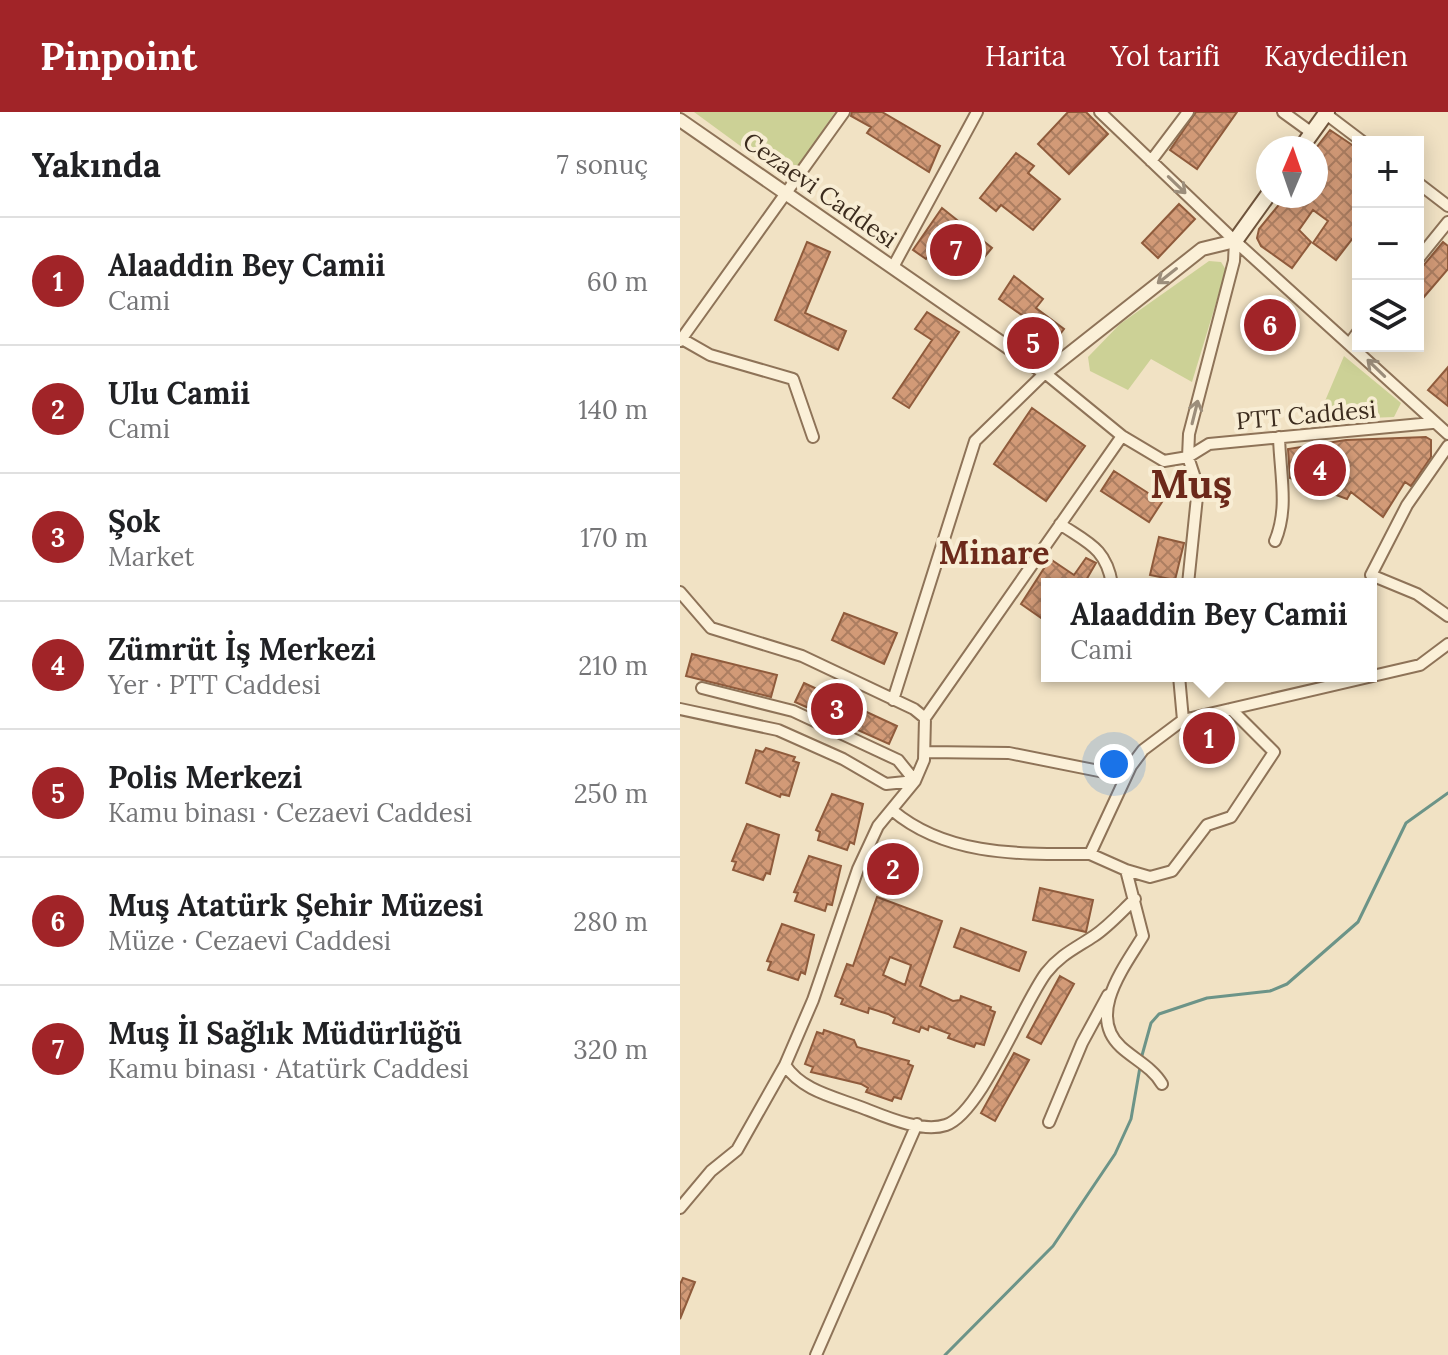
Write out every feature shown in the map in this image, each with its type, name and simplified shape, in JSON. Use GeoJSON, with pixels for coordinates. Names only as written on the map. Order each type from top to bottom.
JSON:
{"type":"FeatureCollection","features":[{"type":"Feature","properties":{"kind":"main road"},"geometry":{"type":"LineString","coordinates":[[1310,136],[1326,113]]}},
{"type":"Feature","properties":{"kind":"main road"},"geometry":{"type":"LineString","coordinates":[[1235,241],[1259,208]]}},
{"type":"Feature","properties":{"kind":"street"},"geometry":{"type":"LineString","coordinates":[[813,437],[793,379],[710,355],[681,340],[844,112]]}},
{"type":"Feature","properties":{"kind":"street"},"geometry":{"type":"LineString","coordinates":[[893,267],[977,112]]}},
{"type":"Feature","properties":{"kind":"street"},"geometry":{"type":"LineString","coordinates":[[1100,112],[1235,241],[1350,343],[1432,423],[1448,434]]}},
{"type":"Feature","properties":{"kind":"street"},"geometry":{"type":"LineString","coordinates":[[1151,161],[1188,112]]}},
{"type":"Feature","properties":{"kind":"street"},"geometry":{"type":"LineString","coordinates":[[1283,112],[1312,133]]}},
{"type":"Feature","properties":{"kind":"street"},"geometry":{"type":"LineString","coordinates":[[1326,113],[1355,136]]}},
{"type":"Feature","properties":{"kind":"street","name":"Cezaevi Caddesi"},"geometry":{"type":"LineString","coordinates":[[680,120],[1045,373],[1122,436],[1164,461],[1188,457]]}},
{"type":"Feature","properties":{"kind":"street"},"geometry":{"type":"LineString","coordinates":[[1424,188],[1448,206]]}},
{"type":"Feature","properties":{"kind":"street"},"geometry":{"type":"LineString","coordinates":[[1424,252],[1448,222]]}},
{"type":"Feature","properties":{"kind":"street"},"geometry":{"type":"LineString","coordinates":[[893,700],[975,441],[1045,373],[1202,249],[1235,241]]}},
{"type":"Feature","properties":{"kind":"street"},"geometry":{"type":"LineString","coordinates":[[1189,578],[1198,487],[1188,457],[1189,434],[1234,261],[1235,241]]}},
{"type":"Feature","properties":{"kind":"street","name":"PTT Caddesi"},"geometry":{"type":"LineString","coordinates":[[1188,457],[1209,444],[1432,423]]}},
{"type":"Feature","properties":{"kind":"street"},"geometry":{"type":"LineString","coordinates":[[680,1208],[711,1171],[737,1150],[785,1065],[813,1000],[858,869],[878,826],[915,781],[926,752],[925,718],[1122,436]]}},
{"type":"Feature","properties":{"kind":"street"},"geometry":{"type":"LineString","coordinates":[[1275,541],[1286,507],[1280,491],[1279,437]]}},
{"type":"Feature","properties":{"kind":"street"},"geometry":{"type":"LineString","coordinates":[[1448,446],[1407,505],[1371,575],[1417,594],[1448,616]]}},
{"type":"Feature","properties":{"kind":"street"},"geometry":{"type":"LineString","coordinates":[[1060,524],[1099,551],[1108,562],[1111,578]]}},
{"type":"Feature","properties":{"kind":"street"},"geometry":{"type":"LineString","coordinates":[[680,592],[711,628],[802,656],[925,718]]}},
{"type":"Feature","properties":{"kind":"street"},"geometry":{"type":"LineString","coordinates":[[1377,675],[1420,665],[1448,644]]}},
{"type":"Feature","properties":{"kind":"street"},"geometry":{"type":"LineString","coordinates":[[1180,682],[1183,720]]}},
{"type":"Feature","properties":{"kind":"street"},"geometry":{"type":"LineString","coordinates":[[1090,854],[1124,776],[1143,750],[1183,720],[1347,682]]}},
{"type":"Feature","properties":{"kind":"street"},"geometry":{"type":"LineString","coordinates":[[702,688],[793,711],[898,760],[915,781]]}},
{"type":"Feature","properties":{"kind":"street"},"geometry":{"type":"LineString","coordinates":[[680,709],[778,730],[843,759],[886,784],[915,781]]}},
{"type":"Feature","properties":{"kind":"street"},"geometry":{"type":"LineString","coordinates":[[892,810],[922,829],[981,851],[1090,854],[1150,877],[1172,871],[1207,825],[1231,817],[1274,752],[1231,709]]}},
{"type":"Feature","properties":{"kind":"street"},"geometry":{"type":"LineString","coordinates":[[926,752],[1009,753],[1124,776]]}},
{"type":"Feature","properties":{"kind":"street"},"geometry":{"type":"LineString","coordinates":[[1049,1122],[1082,1043],[1143,936],[1126,870]]}},
{"type":"Feature","properties":{"kind":"street"},"geometry":{"type":"LineString","coordinates":[[785,1065],[796,1082],[888,1117],[930,1127],[948,1125],[964,1113],[1045,974],[1060,955],[1096,935],[1135,899]]}},
{"type":"Feature","properties":{"kind":"street"},"geometry":{"type":"LineString","coordinates":[[1117,979],[1106,1020],[1107,1028],[1120,1046],[1160,1080]]}},
{"type":"Feature","properties":{"kind":"street"},"geometry":{"type":"LineString","coordinates":[[816,1355],[917,1124]]}},
{"type":"Feature","properties":{"kind":"green space"},"geometry":{"type":"Polygon","coordinates":[[[694,112],[835,112],[793,174],[780,175],[694,112]]]}},
{"type":"Feature","properties":{"kind":"green space"},"geometry":{"type":"Polygon","coordinates":[[[1209,261],[1221,262],[1226,270],[1192,382],[1151,359],[1128,390],[1090,371],[1088,357],[1120,324],[1209,261]]]}},
{"type":"Feature","properties":{"kind":"green space"},"geometry":{"type":"Polygon","coordinates":[[[1344,356],[1401,403],[1394,417],[1317,420],[1344,356]]]}},
{"type":"Feature","properties":{"kind":"building"},"geometry":{"type":"Polygon","coordinates":[[[852,112],[882,112],[940,146],[929,172],[867,133],[871,127],[851,116],[852,112]]]}},
{"type":"Feature","properties":{"kind":"building"},"geometry":{"type":"Polygon","coordinates":[[[1068,112],[1086,112],[1108,134],[1069,174],[1038,144],[1068,112]]]}},
{"type":"Feature","properties":{"kind":"building"},"geometry":{"type":"Polygon","coordinates":[[[1196,112],[1237,112],[1197,169],[1170,150],[1196,112]]]}},
{"type":"Feature","properties":{"kind":"building"},"geometry":{"type":"Polygon","coordinates":[[[1330,130],[1352,145],[1352,239],[1336,260],[1313,243],[1328,221],[1313,210],[1299,230],[1311,242],[1292,268],[1261,246],[1257,238],[1259,229],[1276,208],[1328,208],[1328,136],[1325,136],[1330,130]]]}},
{"type":"Feature","properties":{"kind":"building"},"geometry":{"type":"Polygon","coordinates":[[[1016,153],[1034,166],[1028,173],[1060,199],[1033,230],[1001,205],[996,211],[980,198],[1016,153]]]}},
{"type":"Feature","properties":{"kind":"building"},"geometry":{"type":"Polygon","coordinates":[[[1179,204],[1195,219],[1158,258],[1142,243],[1179,204]]]}},
{"type":"Feature","properties":{"kind":"building"},"geometry":{"type":"Polygon","coordinates":[[[942,208],[992,248],[976,267],[940,241],[926,259],[913,250],[942,208]]]}},
{"type":"Feature","properties":{"kind":"building"},"geometry":{"type":"Polygon","coordinates":[[[807,242],[830,252],[805,313],[846,331],[838,350],[775,320],[807,242]]]}},
{"type":"Feature","properties":{"kind":"building"},"geometry":{"type":"Polygon","coordinates":[[[1443,242],[1448,246],[1448,269],[1424,297],[1424,280],[1424,265],[1443,242]]]}},
{"type":"Feature","properties":{"kind":"building"},"geometry":{"type":"Polygon","coordinates":[[[1014,276],[1043,299],[1036,308],[1064,329],[1042,358],[1020,341],[1033,323],[999,299],[1014,276]]]}},
{"type":"Feature","properties":{"kind":"building"},"geometry":{"type":"Polygon","coordinates":[[[927,312],[959,332],[909,408],[893,398],[932,340],[915,329],[927,312]]]}},
{"type":"Feature","properties":{"kind":"building"},"geometry":{"type":"Polygon","coordinates":[[[1448,367],[1448,406],[1428,390],[1448,367]]]}},
{"type":"Feature","properties":{"kind":"building"},"geometry":{"type":"Polygon","coordinates":[[[1032,408],[1085,446],[1046,501],[994,464],[1032,408]]]}},
{"type":"Feature","properties":{"kind":"building"},"geometry":{"type":"Polygon","coordinates":[[[1426,437],[1431,440],[1431,457],[1411,486],[1405,482],[1383,517],[1351,492],[1347,499],[1290,478],[1288,449],[1346,440],[1426,437]]]}},
{"type":"Feature","properties":{"kind":"building"},"geometry":{"type":"Polygon","coordinates":[[[1114,471],[1162,502],[1149,522],[1101,491],[1114,471]]]}},
{"type":"Feature","properties":{"kind":"building"},"geometry":{"type":"Polygon","coordinates":[[[1159,537],[1184,543],[1175,578],[1150,575],[1159,537]]]}},
{"type":"Feature","properties":{"kind":"building"},"geometry":{"type":"Polygon","coordinates":[[[1086,558],[1096,563],[1087,578],[1041,578],[1041,618],[1021,604],[1050,559],[1074,575],[1086,558]]]}},
{"type":"Feature","properties":{"kind":"building"},"geometry":{"type":"Polygon","coordinates":[[[844,613],[897,633],[884,664],[832,640],[844,613]]]}},
{"type":"Feature","properties":{"kind":"building"},"geometry":{"type":"Polygon","coordinates":[[[692,654],[777,675],[771,697],[686,676],[692,654]]]}},
{"type":"Feature","properties":{"kind":"building"},"geometry":{"type":"Polygon","coordinates":[[[804,683],[897,726],[889,744],[795,702],[804,683]]]}},
{"type":"Feature","properties":{"kind":"building"},"geometry":{"type":"Polygon","coordinates":[[[1199,724],[1226,730],[1218,755],[1192,747],[1199,724]]]}},
{"type":"Feature","properties":{"kind":"building"},"geometry":{"type":"Polygon","coordinates":[[[766,748],[795,757],[793,761],[799,763],[789,796],[781,794],[780,797],[746,783],[756,750],[763,752],[766,748]]]}},
{"type":"Feature","properties":{"kind":"building"},"geometry":{"type":"Polygon","coordinates":[[[832,794],[863,804],[854,844],[850,842],[847,850],[818,840],[820,832],[816,830],[832,794]]]}},
{"type":"Feature","properties":{"kind":"building"},"geometry":{"type":"Polygon","coordinates":[[[747,824],[779,835],[770,874],[766,873],[763,880],[733,870],[736,862],[732,861],[747,824]]]}},
{"type":"Feature","properties":{"kind":"building"},"geometry":{"type":"Polygon","coordinates":[[[877,852],[915,862],[909,885],[871,876],[877,852]]]}},
{"type":"Feature","properties":{"kind":"building"},"geometry":{"type":"Polygon","coordinates":[[[809,856],[841,866],[832,905],[827,904],[825,911],[795,901],[798,893],[794,892],[809,856]]]}},
{"type":"Feature","properties":{"kind":"building"},"geometry":{"type":"Polygon","coordinates":[[[1040,888],[1093,900],[1086,932],[1033,920],[1040,888]]]}},
{"type":"Feature","properties":{"kind":"building"},"geometry":{"type":"Polygon","coordinates":[[[877,897],[942,921],[920,986],[953,1001],[960,1000],[961,996],[991,1007],[990,1010],[995,1012],[984,1045],[976,1043],[974,1047],[948,1038],[950,1034],[929,1026],[928,1030],[921,1027],[919,1032],[893,1023],[895,1018],[888,1014],[869,1008],[868,1013],[841,1004],[843,999],[835,996],[847,964],[853,966],[877,897]],[[890,957],[883,975],[905,985],[911,965],[890,957]]]}},
{"type":"Feature","properties":{"kind":"building"},"geometry":{"type":"Polygon","coordinates":[[[782,924],[814,935],[805,974],[801,972],[798,980],[768,970],[771,962],[767,961],[782,924]]]}},
{"type":"Feature","properties":{"kind":"building"},"geometry":{"type":"Polygon","coordinates":[[[961,928],[1026,952],[1019,971],[954,947],[961,928]]]}},
{"type":"Feature","properties":{"kind":"building"},"geometry":{"type":"Polygon","coordinates":[[[1060,976],[1074,984],[1041,1044],[1027,1037],[1060,976]]]}},
{"type":"Feature","properties":{"kind":"building"},"geometry":{"type":"Polygon","coordinates":[[[824,1030],[854,1040],[857,1047],[909,1061],[908,1064],[913,1066],[901,1099],[894,1097],[892,1101],[866,1092],[868,1088],[861,1084],[811,1072],[813,1067],[805,1064],[817,1032],[823,1034],[824,1030]]]}},
{"type":"Feature","properties":{"kind":"building"},"geometry":{"type":"Polygon","coordinates":[[[1014,1053],[1029,1060],[995,1121],[981,1113],[1014,1053]]]}},
{"type":"Feature","properties":{"kind":"building"},"geometry":{"type":"Polygon","coordinates":[[[683,1278],[695,1282],[680,1319],[680,1284],[683,1278]]]}},
{"type":"Feature","properties":{"kind":"waterway"},"geometry":{"type":"LineString","coordinates":[[1141,1059],[1151,1023],[1159,1014],[1207,998],[1270,991],[1287,984],[1358,922],[1406,823],[1448,793]]}},
{"type":"Feature","properties":{"kind":"waterway"},"geometry":{"type":"LineString","coordinates":[[945,1355],[1053,1246],[1115,1154],[1131,1119],[1140,1067]]}},
{"type":"Feature","properties":{"kind":"place","name":"Muş İl Sağlık Müdürlüğü"},"geometry":{"type":"Point","coordinates":[956,250]}},
{"type":"Feature","properties":{"kind":"place","name":"Muş Atatürk Şehir Müzesi"},"geometry":{"type":"Point","coordinates":[1270,325]}},
{"type":"Feature","properties":{"kind":"place","name":"Polis Merkezi"},"geometry":{"type":"Point","coordinates":[1033,343]}},
{"type":"Feature","properties":{"kind":"place","name":"Zümrüt İş Merkezi"},"geometry":{"type":"Point","coordinates":[1320,470]}},
{"type":"Feature","properties":{"kind":"place","name":"Şok"},"geometry":{"type":"Point","coordinates":[837,709]}},
{"type":"Feature","properties":{"kind":"place","name":"Alaaddin Bey Camii"},"geometry":{"type":"Point","coordinates":[1209,738]}},
{"type":"Feature","properties":{"kind":"place","name":"Ulu Camii"},"geometry":{"type":"Point","coordinates":[893,869]}},
{"type":"Feature","properties":{"kind":"district","name":"Muş"},"geometry":{"type":"Point","coordinates":[1191,483]}},
{"type":"Feature","properties":{"kind":"district","name":"Minare"},"geometry":{"type":"Point","coordinates":[994,552]}}]}
